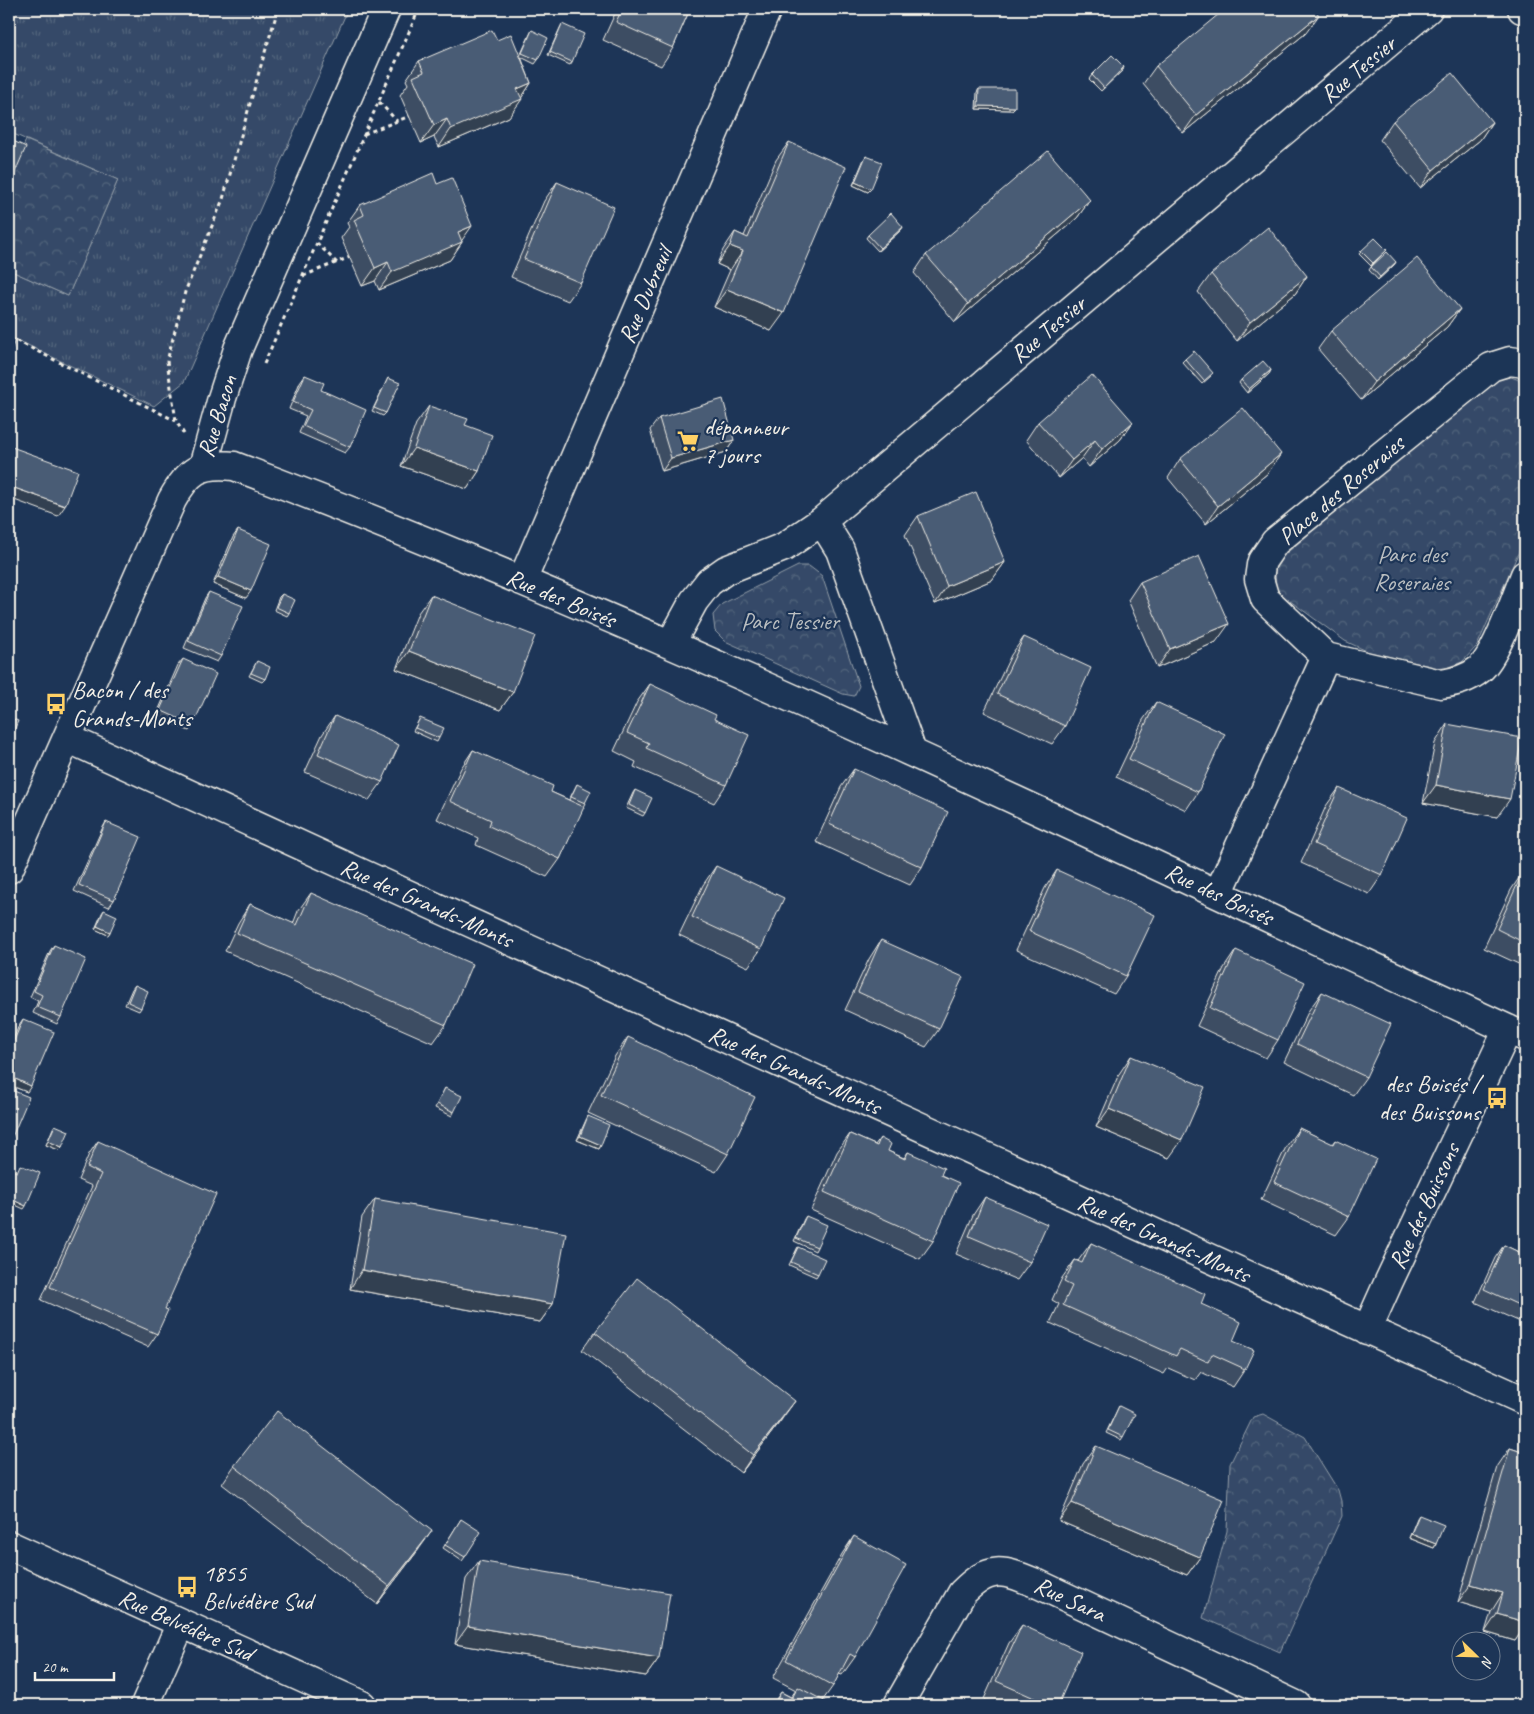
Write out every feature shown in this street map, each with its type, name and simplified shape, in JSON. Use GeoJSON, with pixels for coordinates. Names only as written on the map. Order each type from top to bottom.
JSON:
{"type":"FeatureCollection","features":[{"type":"Feature","properties":{"kind":"street","name":"Rue Bacon"},"geometry":{"type":"LineString","coordinates":[[9,868],[172,500],[182,483],[203,467],[222,398],[238,350],[386,9]]}},
{"type":"Feature","properties":{"kind":"street","name":"Rue Dubreuil"},"geometry":{"type":"LineString","coordinates":[[522,581],[767,9]]}},
{"type":"Feature","properties":{"kind":"street","name":"Rue Tessier"},"geometry":{"type":"LineString","coordinates":[[671,643],[694,601],[710,582],[726,570],[784,547],[822,520],[1428,9]]}},
{"type":"Feature","properties":{"kind":"street","name":"Place des Roseraies"},"geometry":{"type":"LineString","coordinates":[[1525,363],[1510,361],[1491,367],[1275,542],[1262,561],[1259,578],[1264,600],[1326,657],[1440,684],[1460,681],[1480,670],[1495,648],[1525,575]]}},
{"type":"Feature","properties":{"kind":"street","name":"Rue des Boisés"},"geometry":{"type":"LineString","coordinates":[[203,467],[218,464],[234,466],[341,506],[671,643],[912,752],[1517,1033]]}},
{"type":"Feature","properties":{"kind":"street"},"geometry":{"type":"LineString","coordinates":[[822,520],[840,550],[912,752]]}},
{"type":"Feature","properties":{"kind":"street"},"geometry":{"type":"LineString","coordinates":[[1218,894],[1326,657]]}},
{"type":"Feature","properties":{"kind":"street","name":"Rue des Grands-Monts"},"geometry":{"type":"LineString","coordinates":[[66,738],[1525,1401]]}},
{"type":"Feature","properties":{"kind":"street","name":"Rue des Buissons"},"geometry":{"type":"LineString","coordinates":[[1367,1330],[1389,1281],[1517,1033]]}},
{"type":"Feature","properties":{"kind":"street","name":"Rue Belvédère Sud"},"geometry":{"type":"LineString","coordinates":[[9,1546],[362,1705]]}},
{"type":"Feature","properties":{"kind":"street","name":"Rue Sara"},"geometry":{"type":"LineString","coordinates":[[898,1705],[962,1593],[983,1575],[996,1572],[1014,1574],[1038,1584],[1296,1705]]}},
{"type":"Feature","properties":{"kind":"street"},"geometry":{"type":"LineString","coordinates":[[144,1705],[181,1623]]}},
{"type":"Feature","properties":{"kind":"path"},"geometry":{"type":"LineString","coordinates":[[203,467],[176,421],[167,361],[185,292],[224,198],[258,72],[278,9]]}},
{"type":"Feature","properties":{"kind":"path"},"geometry":{"type":"LineString","coordinates":[[260,373],[419,9]]}},
{"type":"Feature","properties":{"kind":"path"},"geometry":{"type":"LineString","coordinates":[[378,102],[397,121]]}},
{"type":"Feature","properties":{"kind":"path"},"geometry":{"type":"LineString","coordinates":[[364,134],[410,116]]}},
{"type":"Feature","properties":{"kind":"path"},"geometry":{"type":"LineString","coordinates":[[317,243],[336,263]]}},
{"type":"Feature","properties":{"kind":"path"},"geometry":{"type":"LineString","coordinates":[[303,276],[350,257]]}},
{"type":"Feature","properties":{"kind":"path"},"geometry":{"type":"LineString","coordinates":[[9,337],[176,421]]}},
{"type":"Feature","properties":{"kind":"green space"},"geometry":{"type":"Polygon","coordinates":[[[9,9],[348,9],[184,382],[154,406],[9,336],[9,270],[68,296],[118,180],[9,132],[9,9]]]}},
{"type":"Feature","properties":{"kind":"green space"},"geometry":{"type":"Polygon","coordinates":[[[26,140],[118,180],[68,296],[9,270],[9,180],[26,140]]]}},
{"type":"Feature","properties":{"kind":"green space","name":"Parc des Roseraies"},"geometry":{"type":"Polygon","coordinates":[[[1511,377],[1525,382],[1525,538],[1477,646],[1462,662],[1443,669],[1369,652],[1345,641],[1286,598],[1276,588],[1275,570],[1284,555],[1484,389],[1499,379],[1511,377]]]}},
{"type":"Feature","properties":{"kind":"green space","name":"Parc Tessier"},"geometry":{"type":"Polygon","coordinates":[[[798,566],[809,566],[822,576],[859,686],[854,696],[843,694],[725,641],[715,631],[713,615],[722,604],[798,566]]]}},
{"type":"Feature","properties":{"kind":"green space"},"geometry":{"type":"Polygon","coordinates":[[[1263,1414],[1305,1437],[1338,1490],[1341,1501],[1342,1516],[1280,1652],[1203,1618],[1227,1531],[1230,1464],[1253,1417],[1263,1414]]]}},
{"type":"Feature","properties":{"kind":"building"},"geometry":{"type":"Polygon","coordinates":[[[622,9],[690,9],[673,48],[616,22],[622,9]]]}},
{"type":"Feature","properties":{"kind":"building"},"geometry":{"type":"Polygon","coordinates":[[[1225,9],[1314,9],[1319,15],[1196,115],[1156,66],[1225,9]]]}},
{"type":"Feature","properties":{"kind":"building"},"geometry":{"type":"Polygon","coordinates":[[[562,24],[584,34],[572,62],[550,52],[562,24]]]}},
{"type":"Feature","properties":{"kind":"building"},"geometry":{"type":"Polygon","coordinates":[[[492,30],[497,40],[511,34],[531,83],[517,89],[522,99],[451,129],[447,119],[434,125],[413,77],[424,72],[419,61],[492,30]]]}},
{"type":"Feature","properties":{"kind":"building"},"geometry":{"type":"Polygon","coordinates":[[[532,30],[548,38],[538,60],[522,53],[532,30]]]}},
{"type":"Feature","properties":{"kind":"building"},"geometry":{"type":"Polygon","coordinates":[[[1112,55],[1124,67],[1104,88],[1092,75],[1112,55]]]}},
{"type":"Feature","properties":{"kind":"building"},"geometry":{"type":"Polygon","coordinates":[[[1452,73],[1492,122],[1433,170],[1393,121],[1452,73]]]}},
{"type":"Feature","properties":{"kind":"building"},"geometry":{"type":"Polygon","coordinates":[[[979,89],[1015,89],[1015,107],[978,106],[979,89]]]}},
{"type":"Feature","properties":{"kind":"building"},"geometry":{"type":"Polygon","coordinates":[[[9,139],[26,147],[9,186],[9,139]]]}},
{"type":"Feature","properties":{"kind":"building"},"geometry":{"type":"Polygon","coordinates":[[[789,142],[846,167],[784,313],[727,289],[743,251],[730,246],[735,232],[748,238],[789,142]]]}},
{"type":"Feature","properties":{"kind":"building"},"geometry":{"type":"Polygon","coordinates":[[[1048,151],[1090,200],[968,304],[926,255],[1048,151]]]}},
{"type":"Feature","properties":{"kind":"building"},"geometry":{"type":"Polygon","coordinates":[[[866,156],[882,162],[871,189],[855,182],[866,156]]]}},
{"type":"Feature","properties":{"kind":"building"},"geometry":{"type":"Polygon","coordinates":[[[433,173],[437,184],[452,178],[472,226],[458,232],[462,242],[392,272],[388,262],[375,268],[354,220],[364,215],[360,205],[433,173]]]}},
{"type":"Feature","properties":{"kind":"building"},"geometry":{"type":"Polygon","coordinates":[[[557,182],[614,207],[581,283],[524,259],[557,182]]]}},
{"type":"Feature","properties":{"kind":"building"},"geometry":{"type":"Polygon","coordinates":[[[891,213],[903,227],[880,248],[868,235],[891,213]]]}},
{"type":"Feature","properties":{"kind":"building"},"geometry":{"type":"Polygon","coordinates":[[[1268,227],[1307,276],[1250,322],[1211,274],[1268,227]]]}},
{"type":"Feature","properties":{"kind":"building"},"geometry":{"type":"Polygon","coordinates":[[[1375,238],[1387,250],[1373,263],[1361,251],[1375,238]]]}},
{"type":"Feature","properties":{"kind":"building"},"geometry":{"type":"Polygon","coordinates":[[[1387,252],[1396,262],[1380,277],[1371,267],[1387,252]]]}},
{"type":"Feature","properties":{"kind":"building"},"geometry":{"type":"Polygon","coordinates":[[[1417,258],[1460,309],[1374,382],[1331,331],[1417,258]]]}},
{"type":"Feature","properties":{"kind":"building"},"geometry":{"type":"Polygon","coordinates":[[[9,338],[15,340],[9,356],[9,338]]]}},
{"type":"Feature","properties":{"kind":"building"},"geometry":{"type":"Polygon","coordinates":[[[1194,351],[1213,373],[1204,381],[1185,359],[1194,351]]]}},
{"type":"Feature","properties":{"kind":"building"},"geometry":{"type":"Polygon","coordinates":[[[1263,361],[1271,370],[1249,389],[1241,380],[1263,361]]]}},
{"type":"Feature","properties":{"kind":"building"},"geometry":{"type":"Polygon","coordinates":[[[305,375],[324,383],[321,390],[366,410],[350,447],[303,426],[311,410],[293,402],[305,375]]]}},
{"type":"Feature","properties":{"kind":"building"},"geometry":{"type":"Polygon","coordinates":[[[1092,375],[1133,422],[1102,449],[1095,440],[1072,460],[1038,422],[1092,375]]]}},
{"type":"Feature","properties":{"kind":"building"},"geometry":{"type":"Polygon","coordinates":[[[388,378],[400,383],[386,413],[374,408],[388,378]]]}},
{"type":"Feature","properties":{"kind":"building","name":"dépanneur 7 jours"},"geometry":{"type":"Polygon","coordinates":[[[723,399],[734,440],[671,458],[659,418],[723,399]]]}},
{"type":"Feature","properties":{"kind":"building"},"geometry":{"type":"Polygon","coordinates":[[[429,406],[468,419],[465,425],[492,435],[479,471],[414,448],[429,406]]]}},
{"type":"Feature","properties":{"kind":"building"},"geometry":{"type":"Polygon","coordinates":[[[1243,408],[1281,454],[1218,506],[1180,459],[1243,408]]]}},
{"type":"Feature","properties":{"kind":"building"},"geometry":{"type":"Polygon","coordinates":[[[9,446],[78,471],[65,506],[9,486],[9,446]]]}},
{"type":"Feature","properties":{"kind":"building"},"geometry":{"type":"Polygon","coordinates":[[[976,492],[1005,562],[947,586],[918,516],[976,492]]]}},
{"type":"Feature","properties":{"kind":"building"},"geometry":{"type":"Polygon","coordinates":[[[238,530],[271,544],[251,591],[218,577],[238,530]]]}},
{"type":"Feature","properties":{"kind":"building"},"geometry":{"type":"Polygon","coordinates":[[[1199,556],[1229,624],[1170,649],[1140,582],[1199,556]]]}},
{"type":"Feature","properties":{"kind":"building"},"geometry":{"type":"Polygon","coordinates":[[[209,592],[243,606],[221,656],[188,641],[209,592]]]}},
{"type":"Feature","properties":{"kind":"building"},"geometry":{"type":"Polygon","coordinates":[[[282,594],[295,600],[289,613],[276,607],[282,594]]]}},
{"type":"Feature","properties":{"kind":"building"},"geometry":{"type":"Polygon","coordinates":[[[431,595],[535,636],[513,692],[409,651],[431,595]]]}},
{"type":"Feature","properties":{"kind":"building"},"geometry":{"type":"Polygon","coordinates":[[[1024,637],[1091,668],[1065,726],[997,694],[1024,637]]]}},
{"type":"Feature","properties":{"kind":"building"},"geometry":{"type":"Polygon","coordinates":[[[183,659],[216,674],[193,725],[160,710],[183,659]]]}},
{"type":"Feature","properties":{"kind":"building"},"geometry":{"type":"Polygon","coordinates":[[[257,661],[270,667],[265,679],[251,673],[257,661]]]}},
{"type":"Feature","properties":{"kind":"building"},"geometry":{"type":"Polygon","coordinates":[[[650,684],[716,715],[714,719],[749,735],[726,785],[646,748],[649,743],[627,733],[650,684]]]}},
{"type":"Feature","properties":{"kind":"building"},"geometry":{"type":"Polygon","coordinates":[[[1156,702],[1225,734],[1198,792],[1129,759],[1156,702]]]}},
{"type":"Feature","properties":{"kind":"building"},"geometry":{"type":"Polygon","coordinates":[[[335,716],[399,745],[382,782],[318,754],[335,716]]]}},
{"type":"Feature","properties":{"kind":"building"},"geometry":{"type":"Polygon","coordinates":[[[9,717],[18,721],[9,742],[9,717]]]}},
{"type":"Feature","properties":{"kind":"building"},"geometry":{"type":"Polygon","coordinates":[[[420,718],[444,728],[439,738],[415,728],[420,718]]]}},
{"type":"Feature","properties":{"kind":"building"},"geometry":{"type":"Polygon","coordinates":[[[1447,724],[1522,738],[1510,799],[1436,785],[1447,724]]]}},
{"type":"Feature","properties":{"kind":"building"},"geometry":{"type":"Polygon","coordinates":[[[473,750],[553,786],[551,792],[584,807],[560,859],[489,826],[491,820],[450,801],[473,750]]]}},
{"type":"Feature","properties":{"kind":"building"},"geometry":{"type":"Polygon","coordinates":[[[854,769],[948,812],[922,867],[829,824],[854,769]]]}},
{"type":"Feature","properties":{"kind":"building"},"geometry":{"type":"Polygon","coordinates":[[[577,784],[591,791],[585,803],[571,797],[577,784]]]}},
{"type":"Feature","properties":{"kind":"building"},"geometry":{"type":"Polygon","coordinates":[[[1339,788],[1407,818],[1382,875],[1314,844],[1339,788]]]}},
{"type":"Feature","properties":{"kind":"building"},"geometry":{"type":"Polygon","coordinates":[[[635,790],[652,798],[645,813],[629,805],[635,790]]]}},
{"type":"Feature","properties":{"kind":"building"},"geometry":{"type":"Polygon","coordinates":[[[106,822],[141,837],[114,900],[79,885],[106,822]]]}},
{"type":"Feature","properties":{"kind":"building"},"geometry":{"type":"Polygon","coordinates":[[[716,866],[784,898],[761,949],[692,917],[716,866]]]}},
{"type":"Feature","properties":{"kind":"building"},"geometry":{"type":"Polygon","coordinates":[[[1057,870],[1155,915],[1126,976],[1029,931],[1057,870]]]}},
{"type":"Feature","properties":{"kind":"building"},"geometry":{"type":"Polygon","coordinates":[[[1523,872],[1525,873],[1525,943],[1497,929],[1523,872]]]}},
{"type":"Feature","properties":{"kind":"building"},"geometry":{"type":"Polygon","coordinates":[[[311,893],[472,964],[446,1025],[237,933],[250,904],[297,925],[311,893]]]}},
{"type":"Feature","properties":{"kind":"building"},"geometry":{"type":"Polygon","coordinates":[[[104,910],[117,916],[110,932],[97,926],[104,910]]]}},
{"type":"Feature","properties":{"kind":"building"},"geometry":{"type":"Polygon","coordinates":[[[881,940],[963,977],[939,1029],[858,992],[881,940]]]}},
{"type":"Feature","properties":{"kind":"building"},"geometry":{"type":"Polygon","coordinates":[[[54,945],[86,959],[61,1017],[37,1007],[42,995],[34,991],[54,945]]]}},
{"type":"Feature","properties":{"kind":"building"},"geometry":{"type":"Polygon","coordinates":[[[1236,950],[1305,982],[1278,1040],[1210,1008],[1236,950]]]}},
{"type":"Feature","properties":{"kind":"building"},"geometry":{"type":"Polygon","coordinates":[[[135,985],[148,991],[141,1008],[128,1002],[135,985]]]}},
{"type":"Feature","properties":{"kind":"building"},"geometry":{"type":"Polygon","coordinates":[[[1322,992],[1391,1024],[1366,1077],[1297,1044],[1322,992]]]}},
{"type":"Feature","properties":{"kind":"building"},"geometry":{"type":"Polygon","coordinates":[[[23,1019],[54,1032],[31,1086],[9,1076],[9,1053],[23,1019]]]}},
{"type":"Feature","properties":{"kind":"building"},"geometry":{"type":"Polygon","coordinates":[[[628,1037],[755,1097],[728,1154],[601,1095],[628,1037]]]}},
{"type":"Feature","properties":{"kind":"building"},"geometry":{"type":"Polygon","coordinates":[[[1131,1056],[1205,1087],[1182,1140],[1109,1109],[1131,1056]]]}},
{"type":"Feature","properties":{"kind":"building"},"geometry":{"type":"Polygon","coordinates":[[[445,1088],[462,1096],[454,1112],[437,1104],[445,1088]]]}},
{"type":"Feature","properties":{"kind":"building"},"geometry":{"type":"Polygon","coordinates":[[[9,1089],[29,1097],[9,1144],[9,1089]]]}},
{"type":"Feature","properties":{"kind":"building"},"geometry":{"type":"Polygon","coordinates":[[[588,1116],[609,1125],[601,1145],[580,1136],[588,1116]]]}},
{"type":"Feature","properties":{"kind":"building"},"geometry":{"type":"Polygon","coordinates":[[[55,1125],[69,1131],[62,1147],[48,1141],[55,1125]]]}},
{"type":"Feature","properties":{"kind":"building"},"geometry":{"type":"Polygon","coordinates":[[[1299,1128],[1333,1144],[1335,1140],[1376,1159],[1349,1217],[1274,1182],[1299,1128]]]}},
{"type":"Feature","properties":{"kind":"building"},"geometry":{"type":"Polygon","coordinates":[[[850,1134],[877,1146],[880,1138],[891,1144],[888,1151],[905,1159],[908,1152],[944,1168],[941,1175],[959,1183],[933,1241],[824,1192],[850,1134]]]}},
{"type":"Feature","properties":{"kind":"building"},"geometry":{"type":"Polygon","coordinates":[[[98,1141],[216,1194],[165,1309],[168,1310],[157,1334],[50,1287],[101,1174],[87,1167],[98,1141]]]}},
{"type":"Feature","properties":{"kind":"building"},"geometry":{"type":"Polygon","coordinates":[[[20,1165],[40,1173],[26,1206],[9,1198],[9,1179],[12,1170],[17,1172],[20,1165]]]}},
{"type":"Feature","properties":{"kind":"building"},"geometry":{"type":"Polygon","coordinates":[[[985,1197],[1047,1224],[1030,1262],[969,1236],[985,1197]]]}},
{"type":"Feature","properties":{"kind":"building"},"geometry":{"type":"Polygon","coordinates":[[[375,1199],[566,1233],[553,1304],[362,1270],[375,1199]]]}},
{"type":"Feature","properties":{"kind":"building"},"geometry":{"type":"Polygon","coordinates":[[[806,1216],[827,1225],[817,1247],[796,1238],[806,1216]]]}},
{"type":"Feature","properties":{"kind":"building"},"geometry":{"type":"Polygon","coordinates":[[[1091,1243],[1205,1294],[1201,1304],[1241,1322],[1233,1341],[1254,1350],[1245,1369],[1212,1354],[1208,1362],[1180,1349],[1176,1356],[1063,1305],[1072,1286],[1064,1282],[1075,1260],[1082,1263],[1091,1243]]]}},
{"type":"Feature","properties":{"kind":"building"},"geometry":{"type":"Polygon","coordinates":[[[1504,1245],[1525,1255],[1525,1308],[1484,1289],[1504,1245]]]}},
{"type":"Feature","properties":{"kind":"building"},"geometry":{"type":"Polygon","coordinates":[[[798,1247],[825,1259],[818,1274],[791,1262],[798,1247]]]}},
{"type":"Feature","properties":{"kind":"building"},"geometry":{"type":"Polygon","coordinates":[[[637,1278],[795,1401],[753,1455],[595,1332],[637,1278]]]}},
{"type":"Feature","properties":{"kind":"building"},"geometry":{"type":"Polygon","coordinates":[[[1119,1406],[1135,1414],[1123,1437],[1108,1430],[1119,1406]]]}},
{"type":"Feature","properties":{"kind":"building"},"geometry":{"type":"Polygon","coordinates":[[[277,1411],[432,1531],[389,1586],[234,1466],[277,1411]]]}},
{"type":"Feature","properties":{"kind":"building"},"geometry":{"type":"Polygon","coordinates":[[[1096,1446],[1224,1500],[1200,1557],[1072,1503],[1096,1446]]]}},
{"type":"Feature","properties":{"kind":"building"},"geometry":{"type":"Polygon","coordinates":[[[1510,1448],[1525,1453],[1525,1622],[1497,1614],[1503,1593],[1471,1584],[1510,1448]]]}},
{"type":"Feature","properties":{"kind":"building"},"geometry":{"type":"Polygon","coordinates":[[[1419,1515],[1444,1525],[1436,1544],[1411,1534],[1419,1515]]]}},
{"type":"Feature","properties":{"kind":"building"},"geometry":{"type":"Polygon","coordinates":[[[461,1519],[481,1532],[465,1557],[445,1545],[461,1519]]]}},
{"type":"Feature","properties":{"kind":"building"},"geometry":{"type":"Polygon","coordinates":[[[854,1536],[906,1565],[855,1657],[850,1654],[833,1686],[786,1660],[854,1536]]]}},
{"type":"Feature","properties":{"kind":"building"},"geometry":{"type":"Polygon","coordinates":[[[479,1561],[670,1593],[659,1658],[468,1626],[479,1561]]]}},
{"type":"Feature","properties":{"kind":"building"},"geometry":{"type":"Polygon","coordinates":[[[1022,1625],[1081,1652],[1058,1705],[1050,1705],[996,1681],[1022,1625]]]}},
{"type":"Feature","properties":{"kind":"building"},"geometry":{"type":"Polygon","coordinates":[[[798,1687],[828,1703],[827,1705],[774,1705],[781,1692],[792,1698],[798,1687]]]}},
{"type":"Feature","properties":{"kind":"place","name":"dépanneur 7 jours"},"geometry":{"type":"Point","coordinates":[688,441]}},
{"type":"Feature","properties":{"kind":"place","name":"Bacon / des Grands-Monts"},"geometry":{"type":"Point","coordinates":[56,704]}},
{"type":"Feature","properties":{"kind":"place","name":"des Boisés / des Buissons"},"geometry":{"type":"Point","coordinates":[1497,1098]}},
{"type":"Feature","properties":{"kind":"place","name":"1855 Belvédère Sud"},"geometry":{"type":"Point","coordinates":[187,1587]}}]}
